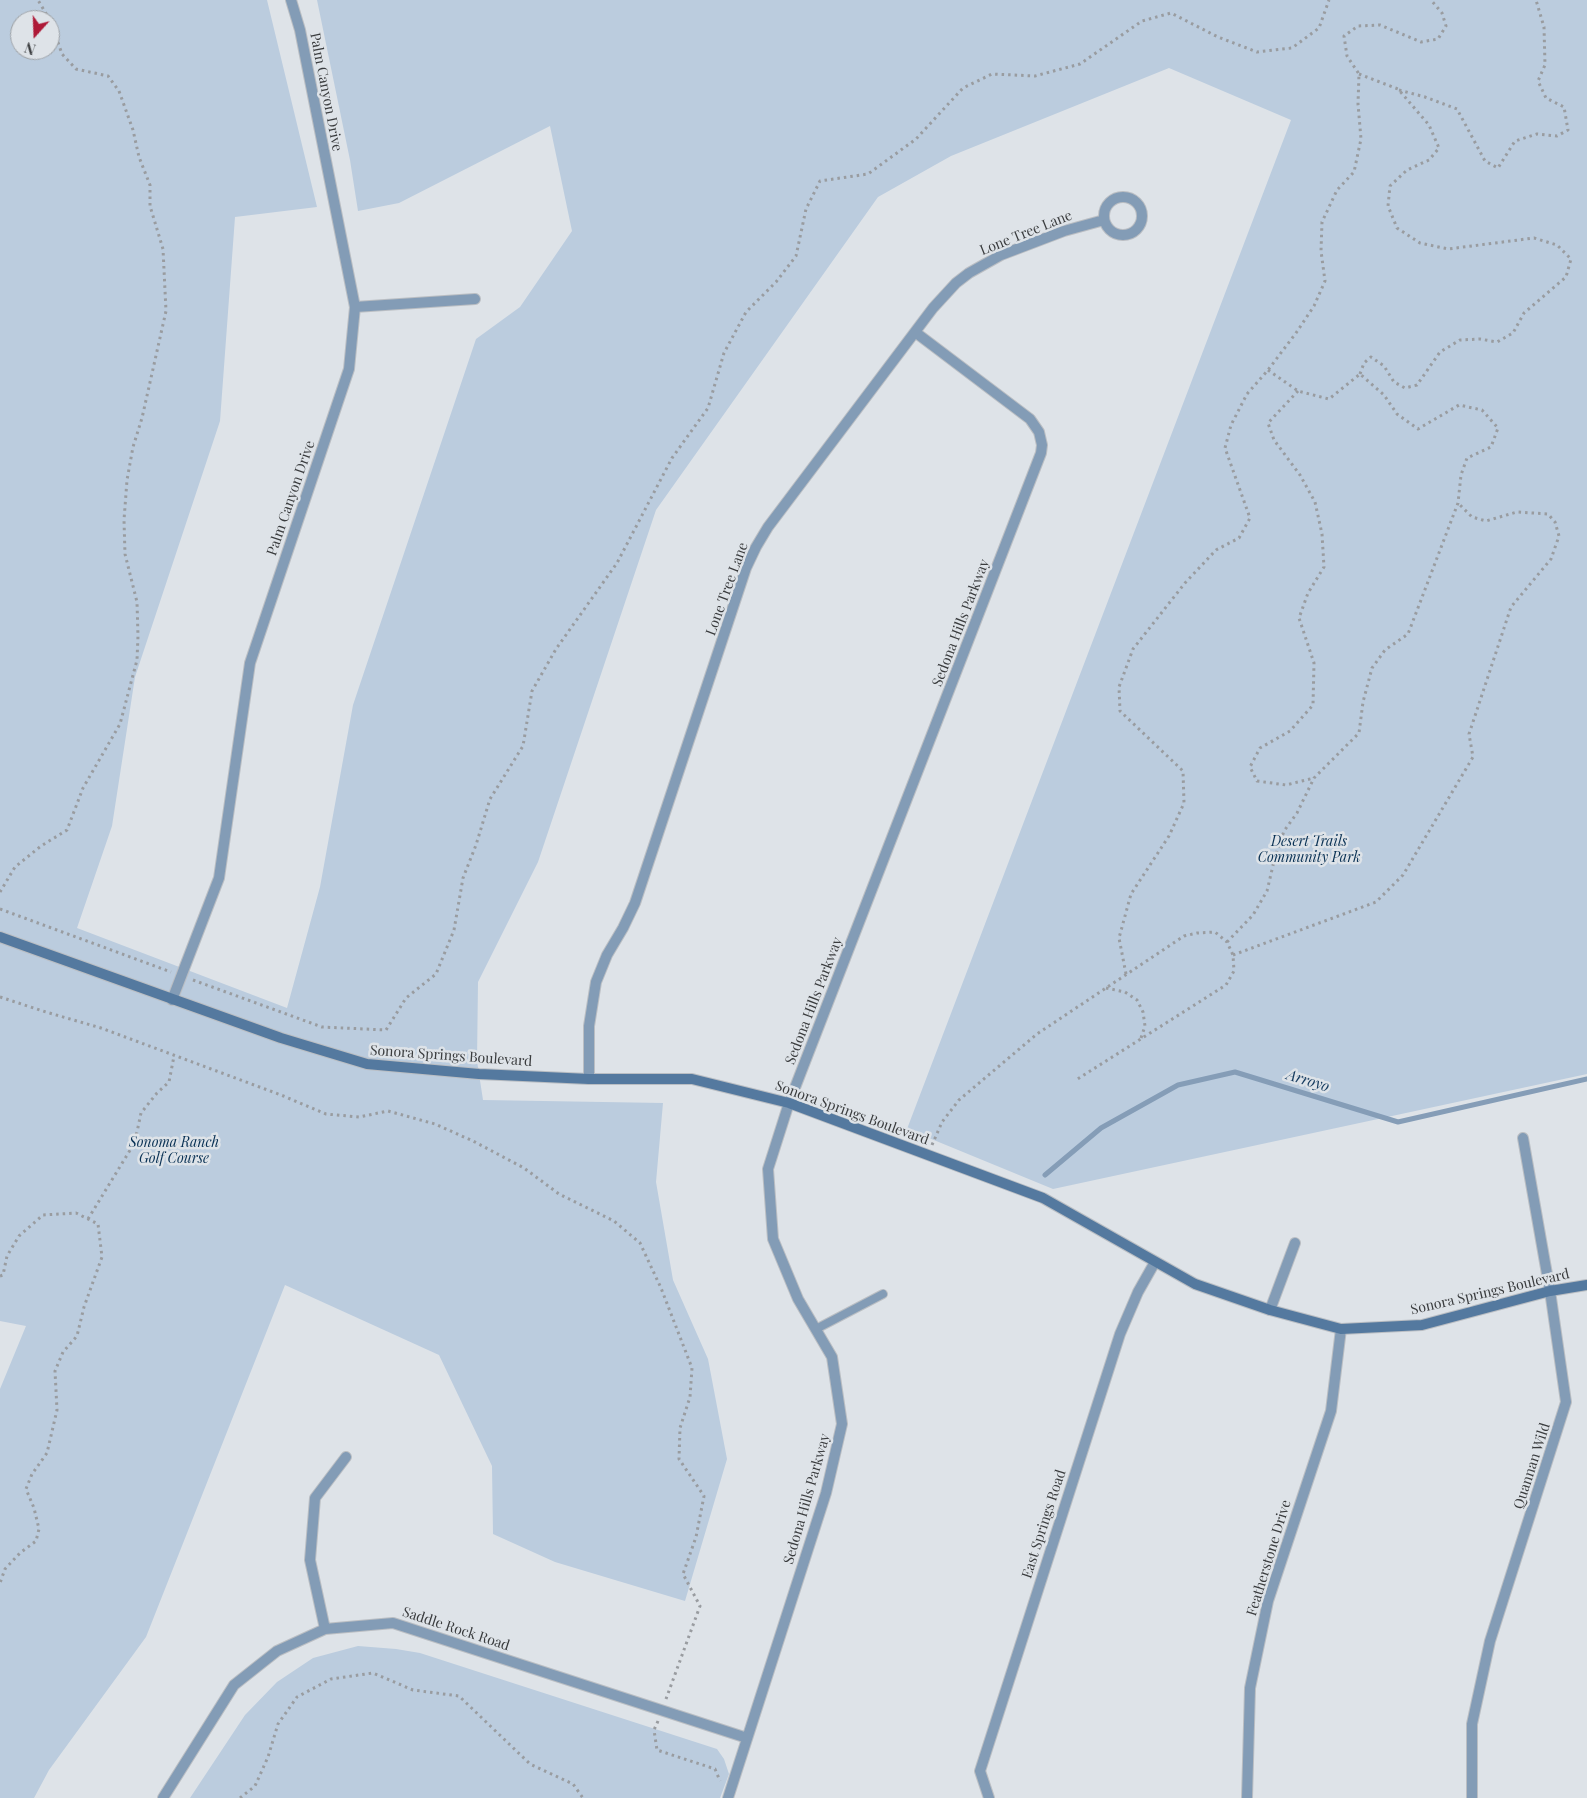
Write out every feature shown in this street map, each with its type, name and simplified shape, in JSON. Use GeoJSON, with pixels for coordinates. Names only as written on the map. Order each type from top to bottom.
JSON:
{"type":"FeatureCollection","features":[{"type":"Feature","properties":{"kind":"street","name":"Palm Canyon Drive"},"geometry":{"type":"LineString","coordinates":[[172,1000],[219,878],[250,663],[349,368],[355,307],[300,30],[291,0]]}},
{"type":"Feature","properties":{"kind":"street","name":"Lone Tree Lane"},"geometry":{"type":"LineString","coordinates":[[589,1079],[588,1026],[596,982],[607,955],[638,897],[750,557],[768,527],[944,295],[969,273],[984,263],[1082,225],[1104,220]]}},
{"type":"Feature","properties":{"kind":"street"},"geometry":{"type":"LineString","coordinates":[[355,307],[475,299]]}},
{"type":"Feature","properties":{"kind":"street","name":"Sedona Hills Parkway"},"geometry":{"type":"LineString","coordinates":[[728,1798],[826,1493],[842,1424],[832,1357],[798,1299],[773,1239],[768,1169],[789,1103],[1041,453],[1042,445],[1039,432],[1030,418],[915,332]]}},
{"type":"Feature","properties":{"kind":"street","name":"Sonora Springs Boulevard"},"geometry":{"type":"LineString","coordinates":[[0,937],[280,1038],[367,1064],[480,1074],[589,1079],[692,1079],[789,1103],[1043,1198],[1195,1284],[1270,1310],[1341,1329],[1422,1325],[1550,1291],[1587,1284]]}},
{"type":"Feature","properties":{"kind":"street","name":"Quannan Wild"},"geometry":{"type":"LineString","coordinates":[[1472,1798],[1472,1724],[1490,1642],[1566,1402],[1550,1291],[1523,1138]]}},
{"type":"Feature","properties":{"kind":"street"},"geometry":{"type":"LineString","coordinates":[[1270,1310],[1295,1243]]}},
{"type":"Feature","properties":{"kind":"street","name":"East Springs Road"},"geometry":{"type":"LineString","coordinates":[[989,1798],[980,1771],[1120,1334],[1138,1292],[1154,1262]]}},
{"type":"Feature","properties":{"kind":"street","name":"Featherstone Drive"},"geometry":{"type":"LineString","coordinates":[[1247,1798],[1250,1688],[1252,1678],[1268,1601],[1332,1411],[1341,1329]]}},
{"type":"Feature","properties":{"kind":"street"},"geometry":{"type":"LineString","coordinates":[[325,1629],[310,1560],[315,1498],[346,1457]]}},
{"type":"Feature","properties":{"kind":"street","name":"Saddle Rock Road"},"geometry":{"type":"LineString","coordinates":[[163,1798],[234,1685],[277,1651],[325,1629],[393,1623],[747,1738]]}},
{"type":"Feature","properties":{"kind":"lane"},"geometry":{"type":"LineString","coordinates":[[816,1329],[882,1294]]}},
{"type":"Feature","properties":{"kind":"path"},"geometry":{"type":"LineString","coordinates":[[0,892],[15,868],[41,846],[67,830],[83,788],[120,724],[137,660],[138,636],[137,602],[125,554],[124,520],[127,480],[133,447],[142,418],[166,311],[163,249],[150,206],[150,185],[139,157],[133,130],[119,91],[108,76],[76,69],[62,54],[51,22],[38,0]]}},
{"type":"Feature","properties":{"kind":"path"},"geometry":{"type":"LineString","coordinates":[[0,909],[140,962],[322,1027],[386,1030],[406,998],[436,974],[454,930],[463,878],[476,845],[490,798],[523,746],[532,690],[556,649],[617,562],[672,458],[708,408],[724,353],[746,312],[776,282],[796,256],[806,209],[820,181],[868,174],[916,139],[964,88],[992,74],[1035,76],[1080,64],[1142,21],[1171,14],[1218,38],[1256,52],[1292,48],[1319,28],[1329,0]]}},
{"type":"Feature","properties":{"kind":"path"},"geometry":{"type":"LineString","coordinates":[[1431,0],[1442,14],[1446,26],[1438,39],[1421,42],[1380,25],[1358,26],[1344,36],[1347,56],[1359,74],[1457,109],[1485,161],[1498,168],[1516,141],[1537,134],[1556,136],[1568,130],[1564,107],[1546,98],[1538,81],[1545,65],[1544,27],[1536,0]]}},
{"type":"Feature","properties":{"kind":"path"},"geometry":{"type":"LineString","coordinates":[[1126,974],[1119,938],[1131,894],[1169,836],[1184,803],[1183,771],[1120,711],[1119,686],[1133,648],[1185,583],[1216,550],[1239,538],[1250,518],[1224,448],[1231,425],[1247,394],[1268,370],[1314,306],[1324,281],[1321,251],[1322,222],[1337,190],[1354,172],[1361,139],[1358,104],[1359,74]]}},
{"type":"Feature","properties":{"kind":"path"},"geometry":{"type":"LineString","coordinates":[[1268,370],[1298,392],[1329,398],[1360,374],[1364,363],[1371,358],[1384,366],[1394,382],[1405,388],[1417,385],[1440,352],[1460,340],[1480,339],[1498,342],[1513,333],[1524,313],[1566,276],[1571,258],[1557,245],[1534,238],[1448,249],[1420,243],[1397,228],[1388,206],[1390,186],[1407,170],[1429,160],[1439,148],[1429,125],[1398,89]]}},
{"type":"Feature","properties":{"kind":"path"},"geometry":{"type":"LineString","coordinates":[[1227,942],[1253,915],[1267,891],[1275,857],[1284,832],[1297,813],[1314,778],[1359,733],[1363,702],[1372,668],[1385,650],[1408,634],[1458,503],[1461,475],[1467,458],[1491,447],[1498,428],[1482,410],[1459,406],[1418,429],[1397,414],[1384,395],[1360,374]]}},
{"type":"Feature","properties":{"kind":"path"},"geometry":{"type":"LineString","coordinates":[[1298,392],[1268,423],[1274,440],[1300,475],[1315,502],[1322,534],[1324,567],[1308,593],[1299,618],[1314,663],[1313,705],[1290,731],[1260,748],[1250,766],[1257,781],[1286,785],[1314,778]]}},
{"type":"Feature","properties":{"kind":"path"},"geometry":{"type":"LineString","coordinates":[[1233,955],[1376,902],[1403,875],[1473,757],[1470,734],[1511,607],[1551,559],[1559,536],[1555,522],[1548,514],[1518,512],[1486,521],[1472,517],[1458,503]]}},
{"type":"Feature","properties":{"kind":"path"},"geometry":{"type":"LineString","coordinates":[[927,1155],[942,1122],[959,1100],[1037,1034],[1184,936],[1215,932],[1227,942],[1233,955],[1234,970],[1226,984],[1076,1080]]}},
{"type":"Feature","properties":{"kind":"path"},"geometry":{"type":"LineString","coordinates":[[1105,988],[1125,992],[1137,1000],[1143,1012],[1145,1026],[1141,1038]]}},
{"type":"Feature","properties":{"kind":"path"},"geometry":{"type":"LineString","coordinates":[[0,997],[101,1028],[326,1114],[359,1117],[388,1111],[435,1124],[474,1141],[524,1168],[559,1194],[614,1221],[640,1243],[661,1288],[692,1368],[690,1397],[680,1428],[679,1459],[704,1496],[696,1537],[683,1574],[700,1606],[654,1730],[657,1750],[714,1769],[720,1782]]}},
{"type":"Feature","properties":{"kind":"path"},"geometry":{"type":"LineString","coordinates":[[88,1219],[132,1147],[138,1132],[140,1113],[156,1093],[169,1082],[174,1056]]}},
{"type":"Feature","properties":{"kind":"path"},"geometry":{"type":"LineString","coordinates":[[0,1276],[3,1275],[7,1256],[19,1236],[43,1216],[76,1213],[98,1224],[102,1257],[84,1307],[77,1336],[63,1352],[54,1371],[57,1410],[55,1419],[47,1453],[32,1474],[26,1490],[34,1508],[39,1529],[36,1541],[20,1553],[6,1569],[0,1583]]}},
{"type":"Feature","properties":{"kind":"path"},"geometry":{"type":"LineString","coordinates":[[240,1798],[255,1786],[268,1757],[278,1724],[298,1697],[331,1679],[373,1673],[413,1690],[459,1696],[530,1764],[572,1784],[583,1798]]}},
{"type":"Feature","properties":{"kind":"green space","name":"Sonoma Ranch Golf Course"},"geometry":{"type":"Polygon","coordinates":[[[0,0],[267,0],[317,207],[235,217],[220,421],[135,677],[112,826],[77,928],[287,1008],[320,887],[353,705],[476,339],[520,307],[572,231],[550,126],[399,203],[358,211],[350,160],[317,0],[1587,0],[1587,1074],[1053,1189],[907,1129],[1291,120],[1169,68],[951,156],[878,197],[656,510],[538,862],[478,982],[477,1061],[483,1100],[663,1103],[656,1182],[673,1280],[708,1359],[727,1459],[685,1601],[555,1562],[493,1534],[492,1466],[439,1355],[285,1285],[146,1637],[49,1770],[34,1798],[0,1798],[0,1389],[26,1326],[0,1321],[0,0]]]}},
{"type":"Feature","properties":{"kind":"green space"},"geometry":{"type":"Polygon","coordinates":[[[358,1646],[420,1653],[717,1749],[724,1759],[729,1774],[720,1798],[190,1798],[245,1715],[277,1682],[313,1658],[358,1646]]]}},
{"type":"Feature","properties":{"kind":"waterway","name":"Arroyo"},"geometry":{"type":"LineString","coordinates":[[1045,1175],[1101,1128],[1178,1085],[1235,1072],[1398,1122],[1587,1079]]}},
{"type":"Feature","properties":{"kind":"park label","name":"Desert Trails Community Park"},"geometry":{"type":"Point","coordinates":[1309,850]}}]}
